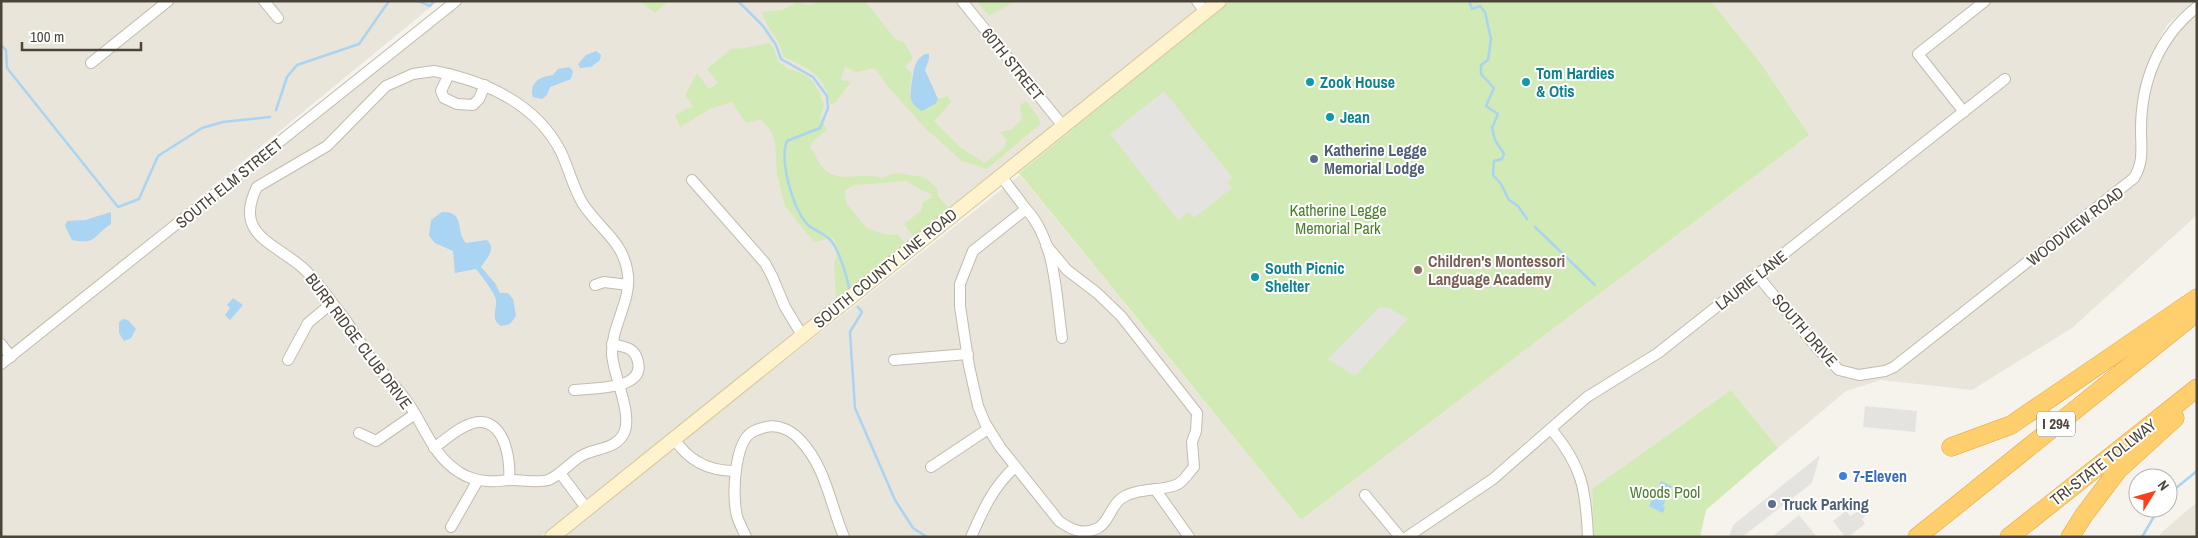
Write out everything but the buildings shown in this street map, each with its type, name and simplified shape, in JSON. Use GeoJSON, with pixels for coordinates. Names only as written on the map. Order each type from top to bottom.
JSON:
{"type":"FeatureCollection","features":[{"type":"Feature","properties":{"kind":"highway"},"geometry":{"type":"LineString","coordinates":[[1951,447],[2011,425],[2197,298]]}},
{"type":"Feature","properties":{"kind":"highway","name":"I 294"},"geometry":{"type":"LineString","coordinates":[[1917,537],[2197,312]]}},
{"type":"Feature","properties":{"kind":"highway","name":"I 294"},"geometry":{"type":"LineString","coordinates":[[1936,537],[2048,443],[2197,327]]}},
{"type":"Feature","properties":{"kind":"highway","name":"TRI-STATE TOLLWAY"},"geometry":{"type":"LineString","coordinates":[[2009,537],[2197,388]]}},
{"type":"Feature","properties":{"kind":"highway"},"geometry":{"type":"LineString","coordinates":[[2070,537],[2118,470],[2197,399]]}},
{"type":"Feature","properties":{"kind":"main road","name":"SOUTH COUNTY LINE ROAD"},"geometry":{"type":"LineString","coordinates":[[552,537],[1063,126],[1201,7],[1219,1]]}},
{"type":"Feature","properties":{"kind":"street"},"geometry":{"type":"LineString","coordinates":[[91,63],[168,1]]}},
{"type":"Feature","properties":{"kind":"street"},"geometry":{"type":"LineString","coordinates":[[264,1],[278,18]]}},
{"type":"Feature","properties":{"kind":"street","name":"SOUTH ELM STREET"},"geometry":{"type":"LineString","coordinates":[[1,364],[456,1]]}},
{"type":"Feature","properties":{"kind":"street","name":"60TH STREET"},"geometry":{"type":"LineString","coordinates":[[962,1],[1063,126]]}},
{"type":"Feature","properties":{"kind":"street"},"geometry":{"type":"LineString","coordinates":[[1964,112],[1918,54],[1985,1]]}},
{"type":"Feature","properties":{"kind":"street","name":"WOODVIEW ROAD"},"geometry":{"type":"LineString","coordinates":[[1859,375],[1885,371],[1908,358],[2134,178],[2140,168],[2142,111],[2146,88],[2157,55],[2171,31],[2197,7]]}},
{"type":"Feature","properties":{"kind":"street","name":"BURR RIDGE CLUB DRIVE"},"geometry":{"type":"LineString","coordinates":[[434,71],[449,74],[485,85],[512,98],[540,122],[556,144],[583,204],[620,248],[627,268],[628,285],[612,344],[612,357],[627,421],[625,432],[618,441],[584,454],[547,480],[489,482],[478,480],[459,472],[434,448],[402,394],[373,361],[310,274],[263,240],[255,231],[251,222],[250,208],[252,197],[257,187],[327,146],[386,86],[413,74],[434,71]]}},
{"type":"Feature","properties":{"kind":"street"},"geometry":{"type":"LineString","coordinates":[[449,74],[441,91],[444,98],[457,104],[473,105],[479,100],[485,85]]}},
{"type":"Feature","properties":{"kind":"street","name":"LAURIE LANE"},"geometry":{"type":"LineString","coordinates":[[1406,537],[1493,478],[1588,397],[1658,353],[2005,79]]}},
{"type":"Feature","properties":{"kind":"street"},"geometry":{"type":"LineString","coordinates":[[1001,176],[1026,209],[1038,221],[1055,282],[1062,338]]}},
{"type":"Feature","properties":{"kind":"street"},"geometry":{"type":"LineString","coordinates":[[692,180],[764,263],[772,276],[785,307],[802,335]]}},
{"type":"Feature","properties":{"kind":"street"},"geometry":{"type":"LineString","coordinates":[[1026,209],[972,252],[965,269],[960,284],[960,299],[968,354],[978,406],[988,429],[1015,467],[1059,520],[1068,528],[1078,532],[1098,528],[1107,519],[1120,499],[1141,490],[1178,484],[1194,467],[1192,442],[1196,431],[1197,413],[1115,310],[1067,270],[1046,245]]}},
{"type":"Feature","properties":{"kind":"street"},"geometry":{"type":"LineString","coordinates":[[1055,282],[1067,270]]}},
{"type":"Feature","properties":{"kind":"street","name":"SOUTH DRIVE"},"geometry":{"type":"LineString","coordinates":[[1757,275],[1829,361],[1839,370],[1859,375]]}},
{"type":"Feature","properties":{"kind":"street"},"geometry":{"type":"LineString","coordinates":[[595,285],[604,282],[628,285]]}},
{"type":"Feature","properties":{"kind":"street"},"geometry":{"type":"LineString","coordinates":[[288,360],[308,323],[332,303]]}},
{"type":"Feature","properties":{"kind":"street"},"geometry":{"type":"LineString","coordinates":[[1,344],[11,357]]}},
{"type":"Feature","properties":{"kind":"street"},"geometry":{"type":"LineString","coordinates":[[574,390],[627,384],[636,377],[640,368],[637,355],[630,348],[612,344]]}},
{"type":"Feature","properties":{"kind":"street"},"geometry":{"type":"LineString","coordinates":[[894,360],[968,354]]}},
{"type":"Feature","properties":{"kind":"street"},"geometry":{"type":"LineString","coordinates":[[359,432],[376,441],[415,414]]}},
{"type":"Feature","properties":{"kind":"street"},"geometry":{"type":"LineString","coordinates":[[434,448],[464,427],[481,422],[496,430],[507,446],[510,463],[509,480]]}},
{"type":"Feature","properties":{"kind":"street"},"geometry":{"type":"LineString","coordinates":[[746,537],[736,509],[734,494],[735,471],[744,442],[751,433],[768,427],[782,427],[799,438],[813,456],[824,479],[844,537]]}},
{"type":"Feature","properties":{"kind":"street"},"geometry":{"type":"LineString","coordinates":[[930,467],[988,429]]}},
{"type":"Feature","properties":{"kind":"street"},"geometry":{"type":"LineString","coordinates":[[1551,429],[1568,448],[1582,478],[1588,537]]}},
{"type":"Feature","properties":{"kind":"street"},"geometry":{"type":"LineString","coordinates":[[674,438],[685,454],[697,463],[717,469],[735,471]]}},
{"type":"Feature","properties":{"kind":"street"},"geometry":{"type":"LineString","coordinates":[[971,537],[988,498],[1001,479],[1015,467]]}},
{"type":"Feature","properties":{"kind":"street"},"geometry":{"type":"LineString","coordinates":[[560,472],[587,509]]}},
{"type":"Feature","properties":{"kind":"street"},"geometry":{"type":"LineString","coordinates":[[451,527],[478,480]]}},
{"type":"Feature","properties":{"kind":"street"},"geometry":{"type":"LineString","coordinates":[[1155,489],[1189,537]]}},
{"type":"Feature","properties":{"kind":"street"},"geometry":{"type":"LineString","coordinates":[[1365,495],[1400,537]]}},
{"type":"Feature","properties":{"kind":"shaded area"},"geometry":{"type":"Polygon","coordinates":[[[1,1],[438,1],[151,237],[155,244],[461,1],[958,1],[1057,125],[540,537],[1,537],[1,1]]]}},
{"type":"Feature","properties":{"kind":"shaded area"},"geometry":{"type":"Polygon","coordinates":[[[970,1],[1211,1],[1063,118],[970,1]]]}},
{"type":"Feature","properties":{"kind":"shaded area"},"geometry":{"type":"Polygon","coordinates":[[[1711,1],[2195,1],[2167,25],[2157,43],[2164,51],[2175,32],[2197,13],[2197,215],[2072,328],[1972,390],[1881,380],[1846,391],[1778,448],[1731,390],[1592,489],[1594,537],[561,537],[1020,175],[1301,520],[1809,135],[1762,65],[1711,1]]]}},
{"type":"Feature","properties":{"kind":"shaded area"},"geometry":{"type":"Polygon","coordinates":[[[1164,91],[1232,177],[1227,182],[1232,188],[1194,218],[1189,212],[1178,220],[1110,134],[1164,91]]]}},
{"type":"Feature","properties":{"kind":"shaded area"},"geometry":{"type":"Polygon","coordinates":[[[1379,308],[1389,308],[1408,319],[1355,376],[1328,359],[1379,308]]]}},
{"type":"Feature","properties":{"kind":"shaded area"},"geometry":{"type":"Polygon","coordinates":[[[1865,406],[1917,411],[1915,432],[1863,427],[1865,406]]]}},
{"type":"Feature","properties":{"kind":"shaded area","name":"Truck Parking"},"geometry":{"type":"Polygon","coordinates":[[[1820,455],[1812,483],[1742,537],[1729,537],[1733,525],[1820,455]]]}},
{"type":"Feature","properties":{"kind":"shaded area"},"geometry":{"type":"Polygon","coordinates":[[[2197,502],[2197,537],[2159,537],[2161,533],[2197,502]]]}},
{"type":"Feature","properties":{"kind":"shaded area"},"geometry":{"type":"Polygon","coordinates":[[[1846,511],[1850,516],[1857,512],[1863,513],[1865,516],[1862,519],[1865,524],[1848,537],[1845,537],[1833,521],[1846,511]]]}},
{"type":"Feature","properties":{"kind":"shaded area"},"geometry":{"type":"Polygon","coordinates":[[[1799,515],[1817,537],[1772,537],[1799,515]]]}},
{"type":"Feature","properties":{"kind":"green space"},"geometry":{"type":"Polygon","coordinates":[[[639,1],[668,1],[655,13],[639,1]]]}},
{"type":"Feature","properties":{"kind":"green space"},"geometry":{"type":"Polygon","coordinates":[[[819,1],[865,1],[896,40],[904,42],[913,58],[905,67],[912,73],[909,94],[930,108],[938,99],[947,96],[952,101],[934,121],[961,148],[985,163],[1004,148],[1007,140],[1000,132],[1011,130],[1022,119],[1020,105],[1026,101],[1039,118],[1040,124],[987,169],[962,161],[924,127],[886,84],[875,68],[856,72],[845,67],[840,80],[849,81],[850,83],[835,103],[830,104],[824,86],[814,73],[800,64],[783,57],[779,43],[766,23],[762,12],[782,10],[797,2],[810,5],[819,1]]]}},
{"type":"Feature","properties":{"kind":"green space"},"geometry":{"type":"Polygon","coordinates":[[[977,1],[1016,1],[989,16],[977,1]]]}},
{"type":"Feature","properties":{"kind":"green space","name":"Katherine Legge Memorial Park"},"geometry":{"type":"Polygon","coordinates":[[[1230,1],[1711,1],[1762,65],[1809,135],[1301,520],[1019,173],[1230,1]]]}},
{"type":"Feature","properties":{"kind":"green space"},"geometry":{"type":"Polygon","coordinates":[[[769,43],[780,63],[808,77],[816,86],[821,97],[824,104],[820,117],[827,130],[815,139],[810,147],[825,170],[830,174],[844,177],[875,176],[882,178],[895,173],[924,177],[937,188],[938,196],[949,208],[914,237],[904,224],[921,211],[923,202],[931,198],[932,194],[906,181],[854,185],[845,190],[846,203],[868,229],[888,235],[897,234],[906,244],[836,299],[834,264],[838,250],[833,238],[814,242],[785,206],[777,174],[775,141],[770,130],[761,119],[746,123],[732,102],[710,109],[680,127],[675,115],[693,106],[685,95],[697,73],[709,89],[718,83],[707,69],[731,49],[769,43]]]}},
{"type":"Feature","properties":{"kind":"green space","name":"Woods Pool"},"geometry":{"type":"Polygon","coordinates":[[[1731,390],[1778,448],[1706,510],[1700,537],[1594,537],[1592,489],[1731,390]]]}},
{"type":"Feature","properties":{"kind":"water"},"geometry":{"type":"Polygon","coordinates":[[[596,51],[601,55],[600,60],[591,67],[580,68],[578,64],[586,55],[596,51]]]}},
{"type":"Feature","properties":{"kind":"water"},"geometry":{"type":"Polygon","coordinates":[[[929,54],[929,59],[925,70],[938,99],[935,104],[922,111],[912,102],[911,90],[915,66],[921,56],[929,54]]]}},
{"type":"Feature","properties":{"kind":"water"},"geometry":{"type":"Polygon","coordinates":[[[569,67],[573,71],[571,79],[550,87],[547,95],[542,99],[533,97],[534,84],[537,81],[553,75],[558,69],[569,67]]]}},
{"type":"Feature","properties":{"kind":"water"},"geometry":{"type":"Polygon","coordinates":[[[111,212],[111,224],[91,240],[72,240],[65,226],[67,221],[85,220],[111,212]]]}},
{"type":"Feature","properties":{"kind":"water"},"geometry":{"type":"Polygon","coordinates":[[[442,212],[454,215],[457,218],[466,243],[487,240],[490,243],[490,254],[481,267],[495,283],[500,293],[508,293],[513,299],[516,316],[510,324],[501,326],[496,320],[495,297],[488,284],[476,269],[455,273],[453,251],[435,243],[429,236],[431,220],[442,212]]]}},
{"type":"Feature","properties":{"kind":"water"},"geometry":{"type":"Polygon","coordinates":[[[233,298],[243,305],[230,320],[225,315],[230,308],[227,305],[233,298]]]}},
{"type":"Feature","properties":{"kind":"water"},"geometry":{"type":"Polygon","coordinates":[[[123,319],[128,320],[136,329],[131,338],[124,341],[119,333],[119,322],[123,319]]]}},
{"type":"Feature","properties":{"kind":"water"},"geometry":{"type":"Polygon","coordinates":[[[1661,481],[1672,486],[1663,506],[1665,508],[1663,513],[1649,506],[1661,481]]]}},
{"type":"Feature","properties":{"kind":"waterway"},"geometry":{"type":"LineString","coordinates":[[276,110],[287,77],[297,65],[359,44],[389,1]]}},
{"type":"Feature","properties":{"kind":"waterway"},"geometry":{"type":"LineString","coordinates":[[419,1],[430,6],[434,1]]}},
{"type":"Feature","properties":{"kind":"waterway"},"geometry":{"type":"LineString","coordinates":[[738,1],[763,26],[776,45],[781,59],[813,77],[827,96],[828,108],[820,128],[787,141],[785,150],[786,172],[792,196],[802,217],[807,224],[830,239],[835,246],[849,288]]}},
{"type":"Feature","properties":{"kind":"waterway"},"geometry":{"type":"LineString","coordinates":[[1469,1],[1472,9],[1480,6],[1485,12],[1491,39],[1488,60],[1481,65],[1481,74],[1494,88],[1486,106],[1498,114],[1492,128],[1495,140],[1504,154],[1502,159],[1494,161],[1493,175],[1501,184],[1509,200],[1518,206],[1527,219]]}},
{"type":"Feature","properties":{"kind":"waterway"},"geometry":{"type":"LineString","coordinates":[[1,45],[6,50],[7,68],[118,207],[139,199],[158,156],[202,128],[223,122],[270,117]]}},
{"type":"Feature","properties":{"kind":"waterway"},"geometry":{"type":"LineString","coordinates":[[1535,227],[1595,285]]}},
{"type":"Feature","properties":{"kind":"waterway"},"geometry":{"type":"LineString","coordinates":[[858,307],[862,312],[850,332],[855,408],[895,500],[913,528],[927,537]]}},
{"type":"Feature","properties":{"kind":"waterway"},"geometry":{"type":"LineString","coordinates":[[2178,486],[2197,471]]}},
{"type":"Feature","properties":{"kind":"waterway"},"geometry":{"type":"LineString","coordinates":[[2142,537],[2153,518]]}},
{"type":"Feature","properties":{"kind":"place","name":"Zook House"},"geometry":{"type":"Point","coordinates":[1310,82]}},
{"type":"Feature","properties":{"kind":"place","name":"Tom Hardies & Otis"},"geometry":{"type":"Point","coordinates":[1526,82]}},
{"type":"Feature","properties":{"kind":"place","name":"Jean"},"geometry":{"type":"Point","coordinates":[1330,117]}},
{"type":"Feature","properties":{"kind":"place","name":"Katherine Legge Memorial Lodge"},"geometry":{"type":"Point","coordinates":[1314,159]}},
{"type":"Feature","properties":{"kind":"place","name":"Children's Montessori Language Academy"},"geometry":{"type":"Point","coordinates":[1418,270]}},
{"type":"Feature","properties":{"kind":"place","name":"South Picnic Shelter"},"geometry":{"type":"Point","coordinates":[1255,277]}},
{"type":"Feature","properties":{"kind":"place","name":"7-Eleven"},"geometry":{"type":"Point","coordinates":[1843,476]}},
{"type":"Feature","properties":{"kind":"place","name":"Truck Parking"},"geometry":{"type":"Point","coordinates":[1772,504]}}]}
